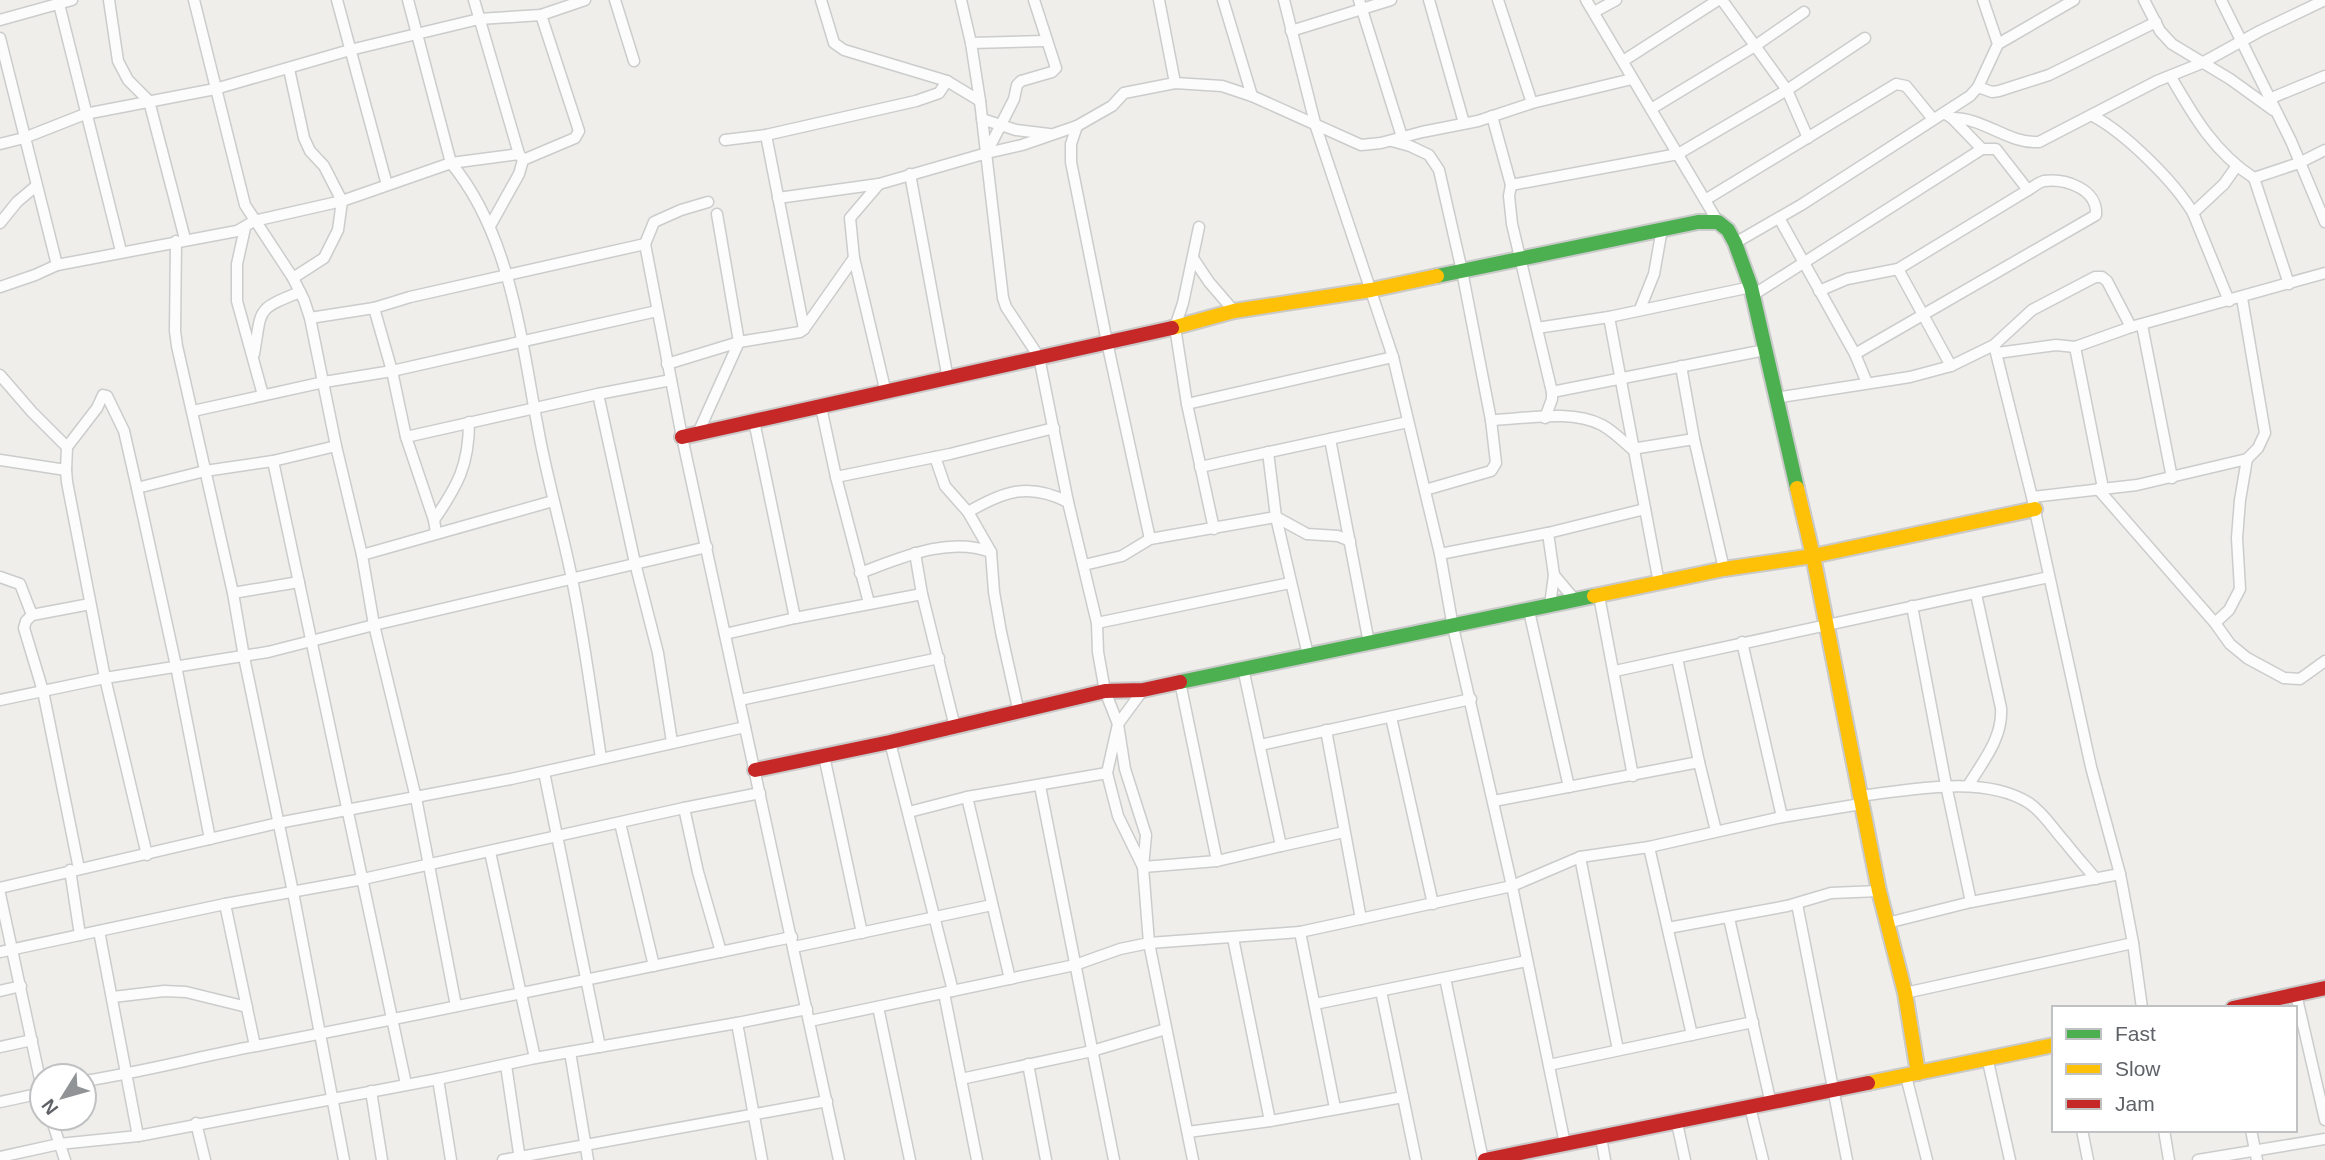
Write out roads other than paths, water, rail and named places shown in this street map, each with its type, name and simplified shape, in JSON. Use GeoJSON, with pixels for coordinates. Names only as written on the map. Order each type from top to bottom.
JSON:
{"type":"FeatureCollection","features":[{"type":"Feature","properties":{"kind":"street"},"geometry":{"type":"LineString","coordinates":[[0,19],[72,0]]}},
{"type":"Feature","properties":{"kind":"street"},"geometry":{"type":"LineString","coordinates":[[109,0],[118,61],[128,80],[149,101],[180,240],[175,331],[233,593],[345,1160]]}},
{"type":"Feature","properties":{"kind":"street"},"geometry":{"type":"LineString","coordinates":[[194,0],[250,224],[293,278],[310,317],[336,446],[362,555],[374,625],[416,798],[456,1006]]}},
{"type":"Feature","properties":{"kind":"street"},"geometry":{"type":"LineString","coordinates":[[337,0],[387,185]]}},
{"type":"Feature","properties":{"kind":"street"},"geometry":{"type":"LineString","coordinates":[[408,0],[451,163],[464,178],[491,226],[508,275],[533,407],[572,579],[601,758]]}},
{"type":"Feature","properties":{"kind":"street"},"geometry":{"type":"LineString","coordinates":[[0,144],[24,138],[85,114],[215,89],[349,50],[480,19],[541,15],[584,0]]}},
{"type":"Feature","properties":{"kind":"street"},"geometry":{"type":"LineString","coordinates":[[615,0],[634,61]]}},
{"type":"Feature","properties":{"kind":"street"},"geometry":{"type":"LineString","coordinates":[[821,0],[834,43],[844,50],[947,81],[980,101]]}},
{"type":"Feature","properties":{"kind":"street"},"geometry":{"type":"LineString","coordinates":[[961,0],[980,101],[1003,298],[1010,314],[1039,357],[1068,502],[1097,623],[1098,652],[1105,691],[1118,724],[1125,769],[1146,835],[1143,867],[1149,943],[1193,1160]]}},
{"type":"Feature","properties":{"kind":"street"},"geometry":{"type":"LineString","coordinates":[[987,153],[1014,99],[1017,85],[1056,68],[1045,41],[1034,0]]}},
{"type":"Feature","properties":{"kind":"street"},"geometry":{"type":"LineString","coordinates":[[1159,0],[1175,83]]}},
{"type":"Feature","properties":{"kind":"street"},"geometry":{"type":"LineString","coordinates":[[1223,0],[1252,96]]}},
{"type":"Feature","properties":{"kind":"street"},"geometry":{"type":"LineString","coordinates":[[1284,0],[1316,127],[1393,357],[1440,554],[1453,627],[1494,801],[1565,1144]]}},
{"type":"Feature","properties":{"kind":"street"},"geometry":{"type":"LineString","coordinates":[[1291,31],[1360,5],[1391,0]]}},
{"type":"Feature","properties":{"kind":"street"},"geometry":{"type":"LineString","coordinates":[[1429,0],[1464,123]]}},
{"type":"Feature","properties":{"kind":"street"},"geometry":{"type":"LineString","coordinates":[[1498,0],[1532,103]]}},
{"type":"Feature","properties":{"kind":"street"},"geometry":{"type":"LineString","coordinates":[[1586,0],[1718,222],[1728,230],[1752,291],[1813,556],[1879,891],[1905,993],[1912,1074],[1927,1160]]}},
{"type":"Feature","properties":{"kind":"street"},"geometry":{"type":"LineString","coordinates":[[1594,12],[1616,0]]}},
{"type":"Feature","properties":{"kind":"street"},"geometry":{"type":"LineString","coordinates":[[1623,61],[1720,0],[1787,90],[1808,138]]}},
{"type":"Feature","properties":{"kind":"street"},"geometry":{"type":"LineString","coordinates":[[1983,0],[1998,44]]}},
{"type":"Feature","properties":{"kind":"street"},"geometry":{"type":"LineString","coordinates":[[1735,243],[1779,218],[1933,119],[1948,115],[1978,87],[1998,44],[2074,0]]}},
{"type":"Feature","properties":{"kind":"street"},"geometry":{"type":"LineString","coordinates":[[2144,0],[2172,44],[2276,112]]}},
{"type":"Feature","properties":{"kind":"street"},"geometry":{"type":"LineString","coordinates":[[2221,0],[2276,112],[2325,222]]}},
{"type":"Feature","properties":{"kind":"street"},"geometry":{"type":"LineString","coordinates":[[1948,115],[1978,121],[2029,142],[2039,142],[2157,81],[2171,78],[2202,63],[2306,4],[2325,0]]}},
{"type":"Feature","properties":{"kind":"street"},"geometry":{"type":"LineString","coordinates":[[58,2],[121,251]]}},
{"type":"Feature","properties":{"kind":"street"},"geometry":{"type":"LineString","coordinates":[[476,2],[521,157],[519,174],[491,226]]}},
{"type":"Feature","properties":{"kind":"street"},"geometry":{"type":"LineString","coordinates":[[1360,5],[1402,136]]}},
{"type":"Feature","properties":{"kind":"street"},"geometry":{"type":"LineString","coordinates":[[1651,109],[1755,46],[1804,12]]}},
{"type":"Feature","properties":{"kind":"street"},"geometry":{"type":"LineString","coordinates":[[0,286],[57,265],[180,240],[342,201],[451,163],[521,157],[575,138],[579,131],[541,15]]}},
{"type":"Feature","properties":{"kind":"street"},"geometry":{"type":"LineString","coordinates":[[1978,87],[1992,92],[1999,91],[2049,75],[2156,22]]}},
{"type":"Feature","properties":{"kind":"street"},"geometry":{"type":"LineString","coordinates":[[0,38],[57,265]]}},
{"type":"Feature","properties":{"kind":"street"},"geometry":{"type":"LineString","coordinates":[[1511,185],[1678,154],[1787,90],[1865,38]]}},
{"type":"Feature","properties":{"kind":"street"},"geometry":{"type":"LineString","coordinates":[[971,43],[1045,41]]}},
{"type":"Feature","properties":{"kind":"street"},"geometry":{"type":"LineString","coordinates":[[289,69],[304,138],[310,151],[324,166],[342,201],[338,230],[324,258],[293,278]]}},
{"type":"Feature","properties":{"kind":"street"},"geometry":{"type":"LineString","coordinates":[[2269,99],[2325,76]]}},
{"type":"Feature","properties":{"kind":"street"},"geometry":{"type":"LineString","coordinates":[[2171,78],[2206,135],[2236,167],[2254,178],[2289,284]]}},
{"type":"Feature","properties":{"kind":"street"},"geometry":{"type":"LineString","coordinates":[[778,198],[879,184],[1022,145],[1077,126],[1112,106],[1124,93],[1175,83],[1222,86],[1252,96],[1361,145],[1391,141],[1402,136],[1464,123],[1532,103],[1632,79]]}},
{"type":"Feature","properties":{"kind":"street"},"geometry":{"type":"LineString","coordinates":[[725,140],[766,135],[932,96],[939,93],[947,81]]}},
{"type":"Feature","properties":{"kind":"street"},"geometry":{"type":"LineString","coordinates":[[1705,200],[1896,85],[1906,86],[1933,119]]}},
{"type":"Feature","properties":{"kind":"street"},"geometry":{"type":"LineString","coordinates":[[1948,115],[1982,149]]}},
{"type":"Feature","properties":{"kind":"street"},"geometry":{"type":"LineString","coordinates":[[1492,116],[1511,185],[1511,214],[1552,393],[1545,418]]}},
{"type":"Feature","properties":{"kind":"street"},"geometry":{"type":"LineString","coordinates":[[2093,116],[2105,122],[2159,171],[2185,200],[2193,213],[2229,301]]}},
{"type":"Feature","properties":{"kind":"street"},"geometry":{"type":"LineString","coordinates":[[982,119],[1016,130],[1053,134]]}},
{"type":"Feature","properties":{"kind":"street"},"geometry":{"type":"LineString","coordinates":[[1077,126],[1070,153],[1107,342],[1150,539]]}},
{"type":"Feature","properties":{"kind":"street"},"geometry":{"type":"LineString","coordinates":[[766,135],[804,329]]}},
{"type":"Feature","properties":{"kind":"street"},"geometry":{"type":"LineString","coordinates":[[1391,141],[1429,155],[1436,163],[1462,271],[1491,420],[1496,463],[1491,471],[1425,491]]}},
{"type":"Feature","properties":{"kind":"street"},"geometry":{"type":"LineString","coordinates":[[1537,328],[1752,291],[1804,264],[1982,149],[1996,149],[2028,190]]}},
{"type":"Feature","properties":{"kind":"street"},"geometry":{"type":"LineString","coordinates":[[2254,178],[2299,163],[2325,150]]}},
{"type":"Feature","properties":{"kind":"street"},"geometry":{"type":"LineString","coordinates":[[2193,213],[2224,184],[2236,167]]}},
{"type":"Feature","properties":{"kind":"street"},"geometry":{"type":"LineString","coordinates":[[909,174],[948,379]]}},
{"type":"Feature","properties":{"kind":"street"},"geometry":{"type":"LineString","coordinates":[[1819,290],[1847,278],[1898,269],[2042,181],[2073,184],[2083,189],[2091,198],[2096,210],[2095,215],[1855,354]]}},
{"type":"Feature","properties":{"kind":"street"},"geometry":{"type":"LineString","coordinates":[[879,184],[850,218],[854,258],[886,393]]}},
{"type":"Feature","properties":{"kind":"street"},"geometry":{"type":"LineString","coordinates":[[0,223],[17,202],[36,186]]}},
{"type":"Feature","properties":{"kind":"street"},"geometry":{"type":"LineString","coordinates":[[708,202],[654,222],[645,244],[682,437],[839,1160]]}},
{"type":"Feature","properties":{"kind":"street"},"geometry":{"type":"LineString","coordinates":[[698,433],[739,342],[717,214]]}},
{"type":"Feature","properties":{"kind":"street"},"geometry":{"type":"LineString","coordinates":[[1779,218],[1855,354],[1867,383]]}},
{"type":"Feature","properties":{"kind":"street"},"geometry":{"type":"LineString","coordinates":[[682,437],[948,379],[1234,311],[1371,290],[1662,229],[1698,222],[1718,222]]}},
{"type":"Feature","properties":{"kind":"street"},"geometry":{"type":"LineString","coordinates":[[250,224],[237,264],[237,301],[264,395]]}},
{"type":"Feature","properties":{"kind":"street"},"geometry":{"type":"LineString","coordinates":[[1199,227],[1183,303],[1175,327],[1187,404],[1214,529]]}},
{"type":"Feature","properties":{"kind":"street"},"geometry":{"type":"LineString","coordinates":[[1640,309],[1654,274],[1662,229]]}},
{"type":"Feature","properties":{"kind":"street"},"geometry":{"type":"LineString","coordinates":[[310,317],[374,308],[410,296],[645,244]]}},
{"type":"Feature","properties":{"kind":"street"},"geometry":{"type":"LineString","coordinates":[[667,364],[739,342],[787,335],[804,329],[854,258]]}},
{"type":"Feature","properties":{"kind":"street"},"geometry":{"type":"LineString","coordinates":[[1193,258],[1234,311]]}},
{"type":"Feature","properties":{"kind":"street"},"geometry":{"type":"LineString","coordinates":[[1898,269],[1951,366]]}},
{"type":"Feature","properties":{"kind":"street"},"geometry":{"type":"LineString","coordinates":[[1775,398],[1910,377],[1951,366],[1995,349],[2056,345],[2075,347],[2136,326],[2325,273]]}},
{"type":"Feature","properties":{"kind":"street"},"geometry":{"type":"LineString","coordinates":[[1995,349],[2032,310],[2095,277],[2102,277],[2136,326],[2172,478]]}},
{"type":"Feature","properties":{"kind":"street"},"geometry":{"type":"LineString","coordinates":[[253,358],[261,313],[265,308],[300,292]]}},
{"type":"Feature","properties":{"kind":"street"},"geometry":{"type":"LineString","coordinates":[[755,770],[1019,713],[1105,691],[1143,690],[1724,569],[1813,556],[2033,503],[2172,478],[2247,459],[2258,448],[2265,433],[2242,298]]}},
{"type":"Feature","properties":{"kind":"street"},"geometry":{"type":"LineString","coordinates":[[374,308],[392,371],[406,437],[436,533]]}},
{"type":"Feature","properties":{"kind":"street"},"geometry":{"type":"LineString","coordinates":[[193,411],[324,382],[392,371],[657,311]]}},
{"type":"Feature","properties":{"kind":"street"},"geometry":{"type":"LineString","coordinates":[[1609,317],[1659,583]]}},
{"type":"Feature","properties":{"kind":"street"},"geometry":{"type":"LineString","coordinates":[[2075,347],[2100,489],[2230,643],[2247,658],[2284,678],[2300,679],[2325,661]]}},
{"type":"Feature","properties":{"kind":"street"},"geometry":{"type":"LineString","coordinates":[[1995,349],[2033,503],[2091,767],[2120,874],[2142,1006]]}},
{"type":"Feature","properties":{"kind":"street"},"geometry":{"type":"LineString","coordinates":[[1552,393],[1765,350]]}},
{"type":"Feature","properties":{"kind":"street"},"geometry":{"type":"LineString","coordinates":[[1187,404],[1393,357]]}},
{"type":"Feature","properties":{"kind":"street"},"geometry":{"type":"LineString","coordinates":[[1681,366],[1694,439],[1724,569]]}},
{"type":"Feature","properties":{"kind":"street"},"geometry":{"type":"LineString","coordinates":[[0,375],[32,412],[68,447]]}},
{"type":"Feature","properties":{"kind":"street"},"geometry":{"type":"LineString","coordinates":[[406,437],[533,407],[671,380]]}},
{"type":"Feature","properties":{"kind":"street"},"geometry":{"type":"LineString","coordinates":[[598,394],[658,653],[672,742]]}},
{"type":"Feature","properties":{"kind":"street"},"geometry":{"type":"LineString","coordinates":[[147,855],[105,678],[66,470],[68,447],[97,408],[103,395],[107,396],[124,431],[176,666],[210,839]]}},
{"type":"Feature","properties":{"kind":"street"},"geometry":{"type":"LineString","coordinates":[[821,407],[869,603]]}},
{"type":"Feature","properties":{"kind":"street"},"geometry":{"type":"LineString","coordinates":[[1491,420],[1585,419],[1602,425],[1632,450],[1694,439]]}},
{"type":"Feature","properties":{"kind":"street"},"geometry":{"type":"LineString","coordinates":[[754,421],[795,618]]}},
{"type":"Feature","properties":{"kind":"street"},"geometry":{"type":"LineString","coordinates":[[434,520],[464,469],[469,445],[469,422]]}},
{"type":"Feature","properties":{"kind":"street"},"geometry":{"type":"LineString","coordinates":[[1200,467],[1408,422]]}},
{"type":"Feature","properties":{"kind":"street"},"geometry":{"type":"LineString","coordinates":[[836,477],[935,457],[1054,428]]}},
{"type":"Feature","properties":{"kind":"street"},"geometry":{"type":"LineString","coordinates":[[1330,439],[1368,643]]}},
{"type":"Feature","properties":{"kind":"street"},"geometry":{"type":"LineString","coordinates":[[136,488],[205,471],[273,461],[336,446]]}},
{"type":"Feature","properties":{"kind":"street"},"geometry":{"type":"LineString","coordinates":[[1268,452],[1276,517],[1308,655]]}},
{"type":"Feature","properties":{"kind":"street"},"geometry":{"type":"LineString","coordinates":[[935,457],[945,486],[968,512],[991,552],[994,592],[1019,713]]}},
{"type":"Feature","properties":{"kind":"street"},"geometry":{"type":"LineString","coordinates":[[2215,623],[2228,610],[2240,589],[2237,538],[2239,500],[2247,459]]}},
{"type":"Feature","properties":{"kind":"street"},"geometry":{"type":"LineString","coordinates":[[0,460],[66,470]]}},
{"type":"Feature","properties":{"kind":"street"},"geometry":{"type":"LineString","coordinates":[[273,461],[406,1084]]}},
{"type":"Feature","properties":{"kind":"street"},"geometry":{"type":"LineString","coordinates":[[968,512],[988,500],[1014,492],[1048,492],[1068,502]]}},
{"type":"Feature","properties":{"kind":"street"},"geometry":{"type":"LineString","coordinates":[[362,555],[553,501]]}},
{"type":"Feature","properties":{"kind":"street"},"geometry":{"type":"LineString","coordinates":[[1440,554],[1548,533],[1645,509]]}},
{"type":"Feature","properties":{"kind":"street"},"geometry":{"type":"LineString","coordinates":[[1084,565],[1122,556],[1150,539],[1276,517],[1307,534],[1338,536],[1350,541]]}},
{"type":"Feature","properties":{"kind":"street"},"geometry":{"type":"LineString","coordinates":[[1548,533],[1554,575],[1550,605]]}},
{"type":"Feature","properties":{"kind":"street"},"geometry":{"type":"LineString","coordinates":[[860,573],[915,553],[965,545],[991,552]]}},
{"type":"Feature","properties":{"kind":"street"},"geometry":{"type":"LineString","coordinates":[[0,700],[105,678],[244,657],[707,547]]}},
{"type":"Feature","properties":{"kind":"street"},"geometry":{"type":"LineString","coordinates":[[915,553],[922,594],[956,727]]}},
{"type":"Feature","properties":{"kind":"street"},"geometry":{"type":"LineString","coordinates":[[1554,575],[1575,600]]}},
{"type":"Feature","properties":{"kind":"street"},"geometry":{"type":"LineString","coordinates":[[0,577],[20,584],[32,615]]}},
{"type":"Feature","properties":{"kind":"street"},"geometry":{"type":"LineString","coordinates":[[1615,671],[2049,577]]}},
{"type":"Feature","properties":{"kind":"street"},"geometry":{"type":"LineString","coordinates":[[233,593],[299,582]]}},
{"type":"Feature","properties":{"kind":"street"},"geometry":{"type":"LineString","coordinates":[[1097,623],[1290,583]]}},
{"type":"Feature","properties":{"kind":"street"},"geometry":{"type":"LineString","coordinates":[[725,634],[922,594]]}},
{"type":"Feature","properties":{"kind":"street"},"geometry":{"type":"LineString","coordinates":[[1968,786],[1995,742],[2002,724],[2001,708],[1976,594]]}},
{"type":"Feature","properties":{"kind":"street"},"geometry":{"type":"LineString","coordinates":[[1599,596],[1633,776]]}},
{"type":"Feature","properties":{"kind":"street"},"geometry":{"type":"LineString","coordinates":[[80,935],[75,869],[43,691],[24,628],[32,615],[90,604]]}},
{"type":"Feature","properties":{"kind":"street"},"geometry":{"type":"LineString","coordinates":[[1912,606],[1971,902]]}},
{"type":"Feature","properties":{"kind":"street"},"geometry":{"type":"LineString","coordinates":[[1529,611],[1569,787]]}},
{"type":"Feature","properties":{"kind":"street"},"geometry":{"type":"LineString","coordinates":[[1742,642],[1782,817]]}},
{"type":"Feature","properties":{"kind":"street"},"geometry":{"type":"LineString","coordinates":[[740,700],[939,658]]}},
{"type":"Feature","properties":{"kind":"street"},"geometry":{"type":"LineString","coordinates":[[1677,658],[1716,831]]}},
{"type":"Feature","properties":{"kind":"street"},"geometry":{"type":"LineString","coordinates":[[1242,668],[1281,846]]}},
{"type":"Feature","properties":{"kind":"street"},"geometry":{"type":"LineString","coordinates":[[1180,682],[1217,861]]}},
{"type":"Feature","properties":{"kind":"street"},"geometry":{"type":"LineString","coordinates":[[1143,690],[1118,724],[1107,773],[1118,816],[1143,867]]}},
{"type":"Feature","properties":{"kind":"street"},"geometry":{"type":"LineString","coordinates":[[1260,745],[1471,699]]}},
{"type":"Feature","properties":{"kind":"street"},"geometry":{"type":"LineString","coordinates":[[1391,717],[1433,904]]}},
{"type":"Feature","properties":{"kind":"street"},"geometry":{"type":"LineString","coordinates":[[0,888],[278,823],[544,772],[745,727]]}},
{"type":"Feature","properties":{"kind":"street"},"geometry":{"type":"LineString","coordinates":[[1326,730],[1361,919]]}},
{"type":"Feature","properties":{"kind":"street"},"geometry":{"type":"LineString","coordinates":[[890,742],[934,917],[977,1160]]}},
{"type":"Feature","properties":{"kind":"street"},"geometry":{"type":"LineString","coordinates":[[824,756],[862,933]]}},
{"type":"Feature","properties":{"kind":"street"},"geometry":{"type":"LineString","coordinates":[[1494,801],[1699,762]]}},
{"type":"Feature","properties":{"kind":"street"},"geometry":{"type":"LineString","coordinates":[[544,772],[600,1047]]}},
{"type":"Feature","properties":{"kind":"street"},"geometry":{"type":"LineString","coordinates":[[909,812],[967,797],[1107,773]]}},
{"type":"Feature","properties":{"kind":"street"},"geometry":{"type":"LineString","coordinates":[[810,1021],[1075,965],[1120,949],[1149,943],[1300,932],[1512,886],[1580,857],[1649,847],[1861,800],[1946,785],[2010,793],[2029,803],[2044,816],[2096,879]]}},
{"type":"Feature","properties":{"kind":"street"},"geometry":{"type":"LineString","coordinates":[[1040,786],[1114,1160]]}},
{"type":"Feature","properties":{"kind":"street"},"geometry":{"type":"LineString","coordinates":[[0,952],[225,904],[363,879],[760,793]]}},
{"type":"Feature","properties":{"kind":"street"},"geometry":{"type":"LineString","coordinates":[[967,797],[1010,979]]}},
{"type":"Feature","properties":{"kind":"street"},"geometry":{"type":"LineString","coordinates":[[684,808],[698,872],[721,952]]}},
{"type":"Feature","properties":{"kind":"street"},"geometry":{"type":"LineString","coordinates":[[620,823],[654,966]]}},
{"type":"Feature","properties":{"kind":"street"},"geometry":{"type":"LineString","coordinates":[[1143,867],[1217,861],[1344,832]]}},
{"type":"Feature","properties":{"kind":"street"},"geometry":{"type":"LineString","coordinates":[[1649,847],[1692,1035]]}},
{"type":"Feature","properties":{"kind":"street"},"geometry":{"type":"LineString","coordinates":[[490,852],[535,1058]]}},
{"type":"Feature","properties":{"kind":"street"},"geometry":{"type":"LineString","coordinates":[[1580,857],[1618,1050]]}},
{"type":"Feature","properties":{"kind":"street"},"geometry":{"type":"LineString","coordinates":[[1887,923],[1971,902],[2120,874]]}},
{"type":"Feature","properties":{"kind":"street"},"geometry":{"type":"LineString","coordinates":[[1668,928],[1797,904],[1831,892],[1879,891]]}},
{"type":"Feature","properties":{"kind":"street"},"geometry":{"type":"LineString","coordinates":[[0,894],[36,1062]]}},
{"type":"Feature","properties":{"kind":"street"},"geometry":{"type":"LineString","coordinates":[[225,904],[255,1046]]}},
{"type":"Feature","properties":{"kind":"street"},"geometry":{"type":"LineString","coordinates":[[1797,904],[1847,1160]]}},
{"type":"Feature","properties":{"kind":"street"},"geometry":{"type":"LineString","coordinates":[[98,1079],[721,952],[862,933],[992,905]]}},
{"type":"Feature","properties":{"kind":"street"},"geometry":{"type":"LineString","coordinates":[[1729,918],[1771,1104]]}},
{"type":"Feature","properties":{"kind":"street"},"geometry":{"type":"LineString","coordinates":[[99,931],[138,1136]]}},
{"type":"Feature","properties":{"kind":"street"},"geometry":{"type":"LineString","coordinates":[[1300,932],[1335,1108]]}},
{"type":"Feature","properties":{"kind":"street"},"geometry":{"type":"LineString","coordinates":[[1233,938],[1270,1121]]}},
{"type":"Feature","properties":{"kind":"street"},"geometry":{"type":"LineString","coordinates":[[1905,993],[2133,943]]}},
{"type":"Feature","properties":{"kind":"street"},"geometry":{"type":"LineString","coordinates":[[1315,1004],[1527,961]]}},
{"type":"Feature","properties":{"kind":"street"},"geometry":{"type":"LineString","coordinates":[[1446,978],[1484,1160],[1522,1157],[1565,1144],[2052,1045]]}},
{"type":"Feature","properties":{"kind":"street"},"geometry":{"type":"LineString","coordinates":[[0,991],[21,986]]}},
{"type":"Feature","properties":{"kind":"street"},"geometry":{"type":"LineString","coordinates":[[2243,1006],[2325,988]]}},
{"type":"Feature","properties":{"kind":"street"},"geometry":{"type":"LineString","coordinates":[[113,997],[164,990],[186,992],[247,1007]]}},
{"type":"Feature","properties":{"kind":"street"},"geometry":{"type":"LineString","coordinates":[[1381,991],[1416,1160]]}},
{"type":"Feature","properties":{"kind":"street"},"geometry":{"type":"LineString","coordinates":[[2295,995],[2325,1120]]}},
{"type":"Feature","properties":{"kind":"street"},"geometry":{"type":"LineString","coordinates":[[878,1007],[910,1160]]}},
{"type":"Feature","properties":{"kind":"street"},"geometry":{"type":"LineString","coordinates":[[0,1157],[60,1144],[138,1136],[535,1058],[807,1009]]}},
{"type":"Feature","properties":{"kind":"street"},"geometry":{"type":"LineString","coordinates":[[1549,1065],[1753,1022]]}},
{"type":"Feature","properties":{"kind":"street"},"geometry":{"type":"LineString","coordinates":[[737,1023],[762,1160]]}},
{"type":"Feature","properties":{"kind":"street"},"geometry":{"type":"LineString","coordinates":[[961,1079],[1092,1051],[1166,1029]]}},
{"type":"Feature","properties":{"kind":"street"},"geometry":{"type":"LineString","coordinates":[[0,1047],[32,1040]]}},
{"type":"Feature","properties":{"kind":"street"},"geometry":{"type":"LineString","coordinates":[[570,1052],[589,1160]]}},
{"type":"Feature","properties":{"kind":"street"},"geometry":{"type":"LineString","coordinates":[[1987,1057],[2011,1160]]}},
{"type":"Feature","properties":{"kind":"street"},"geometry":{"type":"LineString","coordinates":[[1028,1064],[1046,1160]]}},
{"type":"Feature","properties":{"kind":"street"},"geometry":{"type":"LineString","coordinates":[[506,1065],[520,1158]]}},
{"type":"Feature","properties":{"kind":"street"},"geometry":{"type":"LineString","coordinates":[[438,1079],[452,1160]]}},
{"type":"Feature","properties":{"kind":"street"},"geometry":{"type":"LineString","coordinates":[[370,1091],[382,1160]]}},
{"type":"Feature","properties":{"kind":"street"},"geometry":{"type":"LineString","coordinates":[[0,1102],[28,1095]]}},
{"type":"Feature","properties":{"kind":"street"},"geometry":{"type":"LineString","coordinates":[[1188,1132],[1270,1121],[1403,1097]]}},
{"type":"Feature","properties":{"kind":"street"},"geometry":{"type":"LineString","coordinates":[[503,1160],[827,1101]]}},
{"type":"Feature","properties":{"kind":"street"},"geometry":{"type":"LineString","coordinates":[[1750,1107],[1763,1160]]}},
{"type":"Feature","properties":{"kind":"street"},"geometry":{"type":"LineString","coordinates":[[196,1123],[205,1160]]}},
{"type":"Feature","properties":{"kind":"street"},"geometry":{"type":"LineString","coordinates":[[1677,1123],[1685,1160]]}},
{"type":"Feature","properties":{"kind":"street"},"geometry":{"type":"LineString","coordinates":[[56,1132],[65,1160]]}},
{"type":"Feature","properties":{"kind":"street"},"geometry":{"type":"LineString","coordinates":[[2082,1132],[2088,1160]]}},
{"type":"Feature","properties":{"kind":"street"},"geometry":{"type":"LineString","coordinates":[[2164,1132],[2169,1160]]}},
{"type":"Feature","properties":{"kind":"street"},"geometry":{"type":"LineString","coordinates":[[2251,1132],[2256,1155]]}},
{"type":"Feature","properties":{"kind":"street"},"geometry":{"type":"LineString","coordinates":[[1601,1137],[1605,1160]]}},
{"type":"Feature","properties":{"kind":"street"},"geometry":{"type":"LineString","coordinates":[[2198,1160],[2256,1155],[2325,1139]]}}]}
